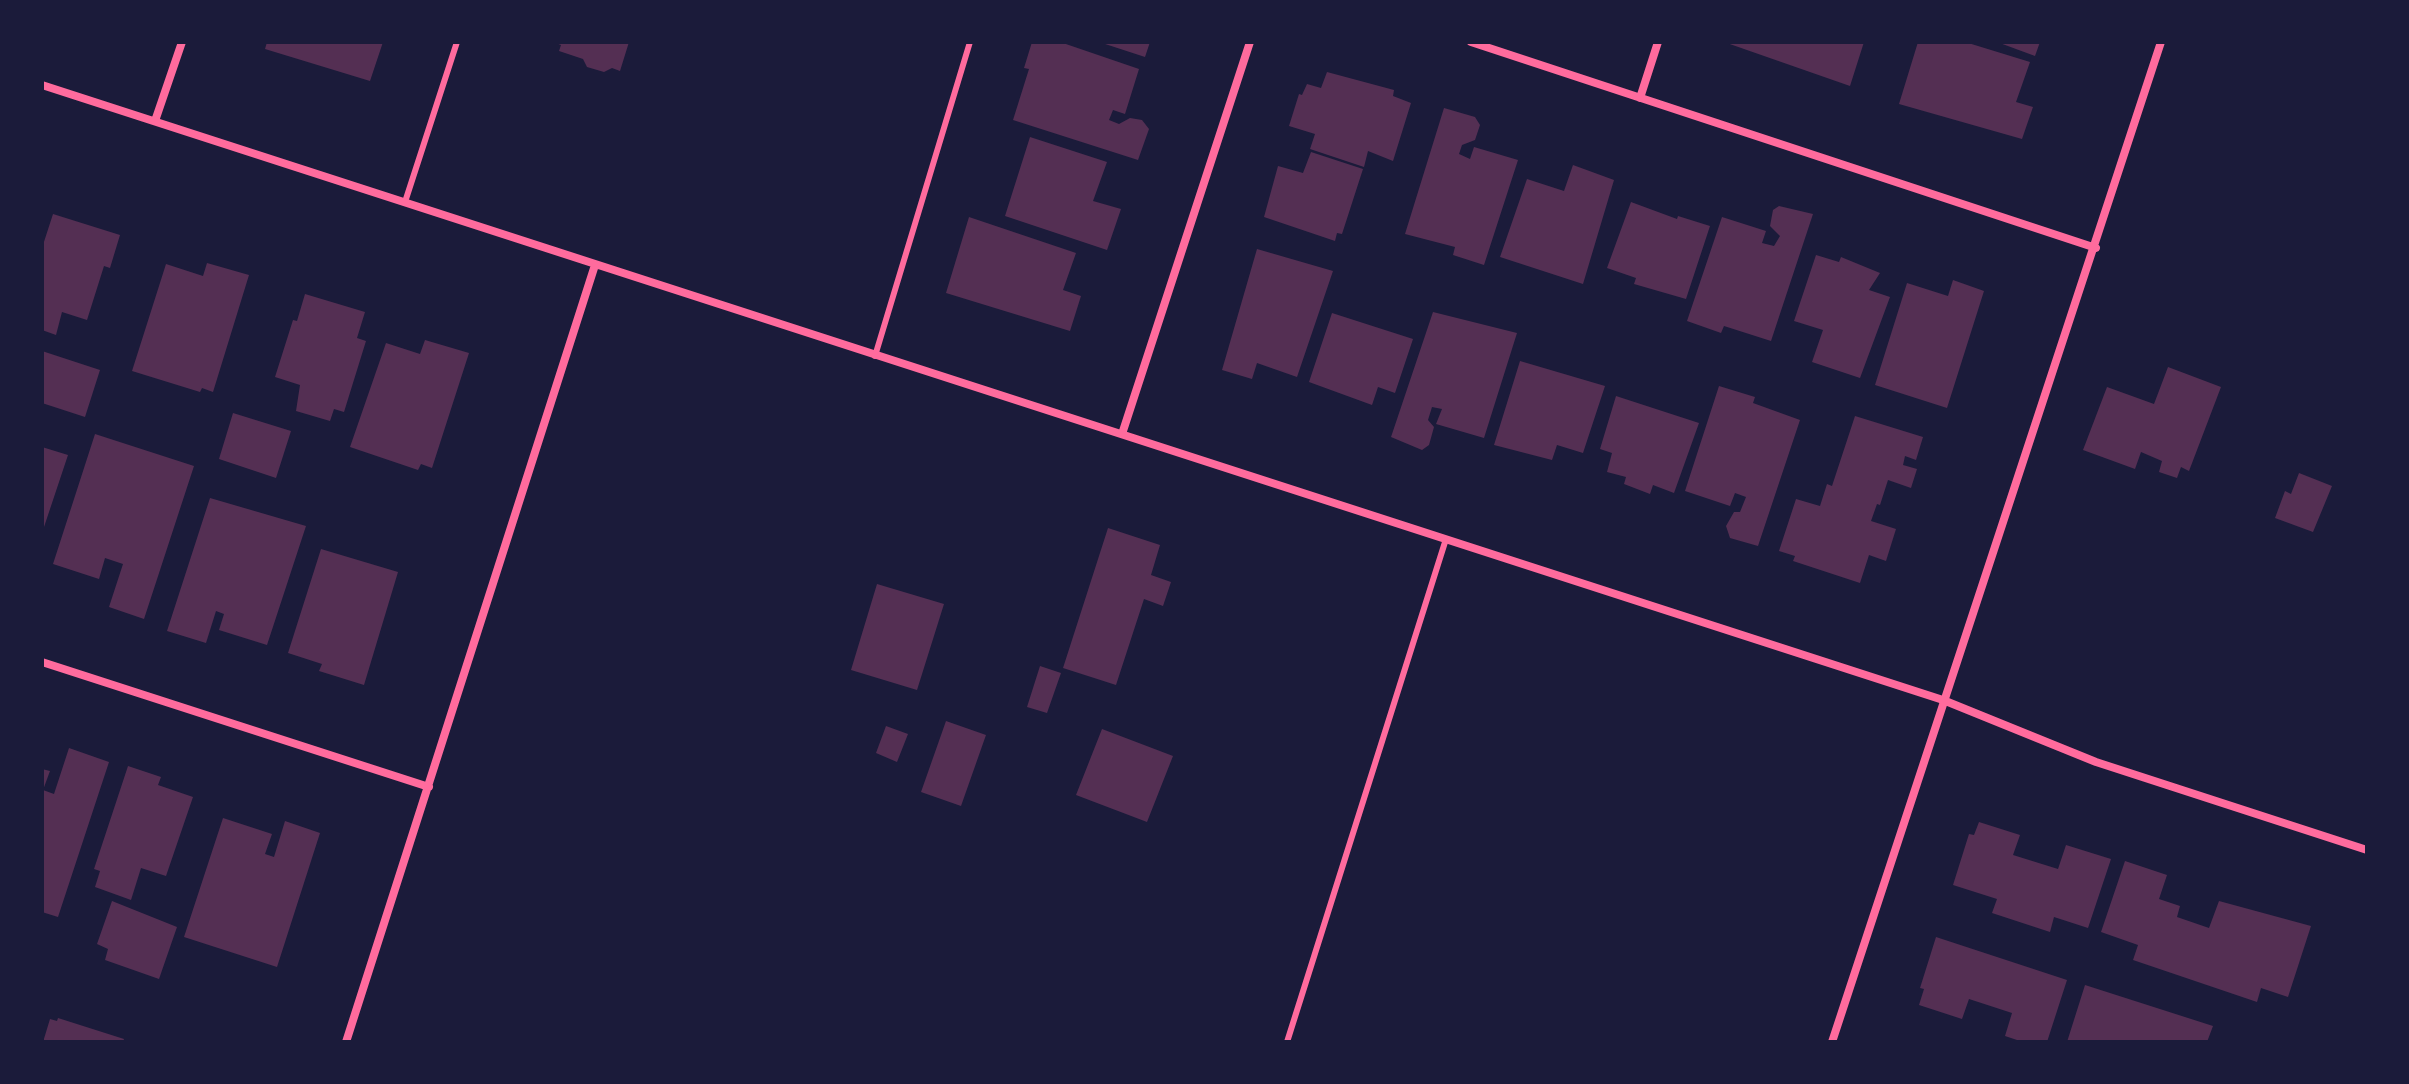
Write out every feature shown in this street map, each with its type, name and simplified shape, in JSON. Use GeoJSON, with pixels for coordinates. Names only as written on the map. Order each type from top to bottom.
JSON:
{"type":"FeatureCollection","features":[{"type":"Feature","properties":{"kind":"street"},"geometry":{"type":"LineString","coordinates":[[155,121],[182,42]]}},
{"type":"Feature","properties":{"kind":"street"},"geometry":{"type":"LineString","coordinates":[[1122,434],[1250,42]]}},
{"type":"Feature","properties":{"kind":"street"},"geometry":{"type":"LineString","coordinates":[[1471,42],[2096,248]]}},
{"type":"Feature","properties":{"kind":"street"},"geometry":{"type":"LineString","coordinates":[[1640,98],[1658,42]]}},
{"type":"Feature","properties":{"kind":"street"},"geometry":{"type":"LineString","coordinates":[[1832,1042],[1943,700],[2096,248],[2161,42]]}},
{"type":"Feature","properties":{"kind":"street"},"geometry":{"type":"LineString","coordinates":[[42,85],[1943,700],[2096,762],[2367,850]]}},
{"type":"Feature","properties":{"kind":"street"},"geometry":{"type":"LineString","coordinates":[[346,1042],[595,265]]}},
{"type":"Feature","properties":{"kind":"street"},"geometry":{"type":"LineString","coordinates":[[42,662],[429,787]]}},
{"type":"Feature","properties":{"kind":"lane"},"geometry":{"type":"LineString","coordinates":[[405,202],[457,42]]}},
{"type":"Feature","properties":{"kind":"lane"},"geometry":{"type":"LineString","coordinates":[[875,356],[970,42]]}},
{"type":"Feature","properties":{"kind":"lane"},"geometry":{"type":"LineString","coordinates":[[1287,1042],[1446,539]]}},
{"type":"Feature","properties":{"kind":"building"},"geometry":{"type":"Polygon","coordinates":[[[267,42],[383,42],[370,81],[265,49],[267,42]]]}},
{"type":"Feature","properties":{"kind":"building"},"geometry":{"type":"Polygon","coordinates":[[[553,42],[629,42],[620,71],[612,68],[604,72],[587,67],[583,59],[559,51],[561,45],[553,42]]]}},
{"type":"Feature","properties":{"kind":"building"},"geometry":{"type":"Polygon","coordinates":[[[1032,42],[1060,42],[1139,69],[1125,114],[1113,110],[1109,120],[1119,124],[1130,118],[1142,120],[1149,129],[1138,160],[1013,120],[1029,69],[1024,68],[1032,42]]]}},
{"type":"Feature","properties":{"kind":"building"},"geometry":{"type":"Polygon","coordinates":[[[1099,42],[1150,42],[1145,57],[1099,42]]]}},
{"type":"Feature","properties":{"kind":"building"},"geometry":{"type":"Polygon","coordinates":[[[1724,42],[1864,42],[1850,86],[1724,42]]]}},
{"type":"Feature","properties":{"kind":"building"},"geometry":{"type":"Polygon","coordinates":[[[1918,42],[1965,42],[2030,62],[2016,102],[2033,107],[2022,139],[1899,104],[1918,42]]]}},
{"type":"Feature","properties":{"kind":"building"},"geometry":{"type":"Polygon","coordinates":[[[1997,42],[2040,42],[2035,56],[1997,42]]]}},
{"type":"Feature","properties":{"kind":"building"},"geometry":{"type":"Polygon","coordinates":[[[1327,72],[1394,90],[1393,96],[1411,103],[1393,161],[1368,151],[1364,167],[1310,149],[1315,134],[1289,126],[1299,94],[1302,95],[1307,84],[1321,88],[1327,72]]]}},
{"type":"Feature","properties":{"kind":"building"},"geometry":{"type":"Polygon","coordinates":[[[1444,108],[1475,117],[1480,125],[1475,140],[1462,145],[1459,154],[1470,159],[1474,147],[1518,160],[1484,265],[1453,255],[1455,247],[1405,234],[1444,108]]]}},
{"type":"Feature","properties":{"kind":"building"},"geometry":{"type":"Polygon","coordinates":[[[1030,137],[1107,162],[1093,201],[1121,209],[1107,250],[1005,216],[1030,137]]]}},
{"type":"Feature","properties":{"kind":"building"},"geometry":{"type":"Polygon","coordinates":[[[1311,152],[1363,169],[1342,234],[1337,233],[1335,241],[1264,217],[1278,166],[1303,173],[1311,152]]]}},
{"type":"Feature","properties":{"kind":"building"},"geometry":{"type":"Polygon","coordinates":[[[1573,165],[1614,180],[1583,284],[1500,257],[1527,179],[1564,191],[1573,165]]]}},
{"type":"Feature","properties":{"kind":"building"},"geometry":{"type":"Polygon","coordinates":[[[1631,202],[1677,219],[1678,216],[1710,226],[1686,299],[1634,284],[1636,278],[1607,268],[1631,202]]]}},
{"type":"Feature","properties":{"kind":"building"},"geometry":{"type":"Polygon","coordinates":[[[1779,206],[1813,214],[1771,341],[1724,326],[1721,333],[1687,321],[1722,217],[1766,231],[1762,243],[1774,246],[1780,236],[1770,226],[1773,210],[1779,206]]]}},
{"type":"Feature","properties":{"kind":"building"},"geometry":{"type":"Polygon","coordinates":[[[53,214],[120,235],[110,268],[104,266],[87,320],[62,312],[56,335],[42,330],[42,248],[53,214]]]}},
{"type":"Feature","properties":{"kind":"building"},"geometry":{"type":"Polygon","coordinates":[[[969,217],[1076,253],[1063,290],[1081,296],[1070,331],[946,293],[969,217]]]}},
{"type":"Feature","properties":{"kind":"building"},"geometry":{"type":"Polygon","coordinates":[[[1257,249],[1333,271],[1297,377],[1257,363],[1252,379],[1222,370],[1257,249]]]}},
{"type":"Feature","properties":{"kind":"building"},"geometry":{"type":"Polygon","coordinates":[[[1816,255],[1839,262],[1841,257],[1880,273],[1869,290],[1890,297],[1860,378],[1812,362],[1823,330],[1794,321],[1816,255]]]}},
{"type":"Feature","properties":{"kind":"building"},"geometry":{"type":"Polygon","coordinates":[[[207,263],[249,275],[213,392],[202,388],[200,392],[132,371],[166,264],[203,276],[207,263]]]}},
{"type":"Feature","properties":{"kind":"building"},"geometry":{"type":"Polygon","coordinates":[[[1953,280],[1984,291],[1947,408],[1875,385],[1907,283],[1948,296],[1953,280]]]}},
{"type":"Feature","properties":{"kind":"building"},"geometry":{"type":"Polygon","coordinates":[[[305,294],[365,312],[357,338],[366,341],[344,412],[334,409],[330,421],[296,411],[300,385],[275,377],[293,320],[297,321],[305,294]]]}},
{"type":"Feature","properties":{"kind":"building"},"geometry":{"type":"Polygon","coordinates":[[[1433,312],[1517,333],[1484,438],[1436,424],[1442,409],[1432,407],[1428,420],[1434,427],[1429,445],[1422,450],[1391,437],[1433,312]]]}},
{"type":"Feature","properties":{"kind":"building"},"geometry":{"type":"Polygon","coordinates":[[[1332,313],[1413,339],[1395,393],[1378,387],[1372,405],[1309,382],[1332,313]]]}},
{"type":"Feature","properties":{"kind":"building"},"geometry":{"type":"Polygon","coordinates":[[[425,340],[469,353],[432,468],[421,464],[418,470],[350,447],[386,343],[420,354],[425,340]]]}},
{"type":"Feature","properties":{"kind":"building"},"geometry":{"type":"Polygon","coordinates":[[[42,351],[100,370],[85,417],[42,403],[42,351]]]}},
{"type":"Feature","properties":{"kind":"building"},"geometry":{"type":"Polygon","coordinates":[[[1520,361],[1605,386],[1583,453],[1557,445],[1552,460],[1494,445],[1520,361]]]}},
{"type":"Feature","properties":{"kind":"building"},"geometry":{"type":"Polygon","coordinates":[[[2168,367],[2221,387],[2189,471],[2181,467],[2177,478],[2159,472],[2162,461],[2141,452],[2135,469],[2083,450],[2107,387],[2154,404],[2168,367]]]}},
{"type":"Feature","properties":{"kind":"building"},"geometry":{"type":"Polygon","coordinates":[[[1719,386],[1755,397],[1753,403],[1800,420],[1758,546],[1730,538],[1726,526],[1734,512],[1740,512],[1746,497],[1735,493],[1730,506],[1685,491],[1719,386]]]}},
{"type":"Feature","properties":{"kind":"building"},"geometry":{"type":"Polygon","coordinates":[[[1616,396],[1699,423],[1674,493],[1653,485],[1650,494],[1624,484],[1626,477],[1607,472],[1612,453],[1600,449],[1616,396]]]}},
{"type":"Feature","properties":{"kind":"building"},"geometry":{"type":"Polygon","coordinates":[[[233,413],[291,431],[276,478],[219,459],[233,413]]]}},
{"type":"Feature","properties":{"kind":"building"},"geometry":{"type":"Polygon","coordinates":[[[1855,416],[1923,437],[1916,460],[1905,456],[1903,465],[1917,469],[1911,488],[1888,480],[1880,505],[1877,504],[1871,521],[1896,529],[1886,561],[1869,555],[1860,583],[1793,561],[1795,556],[1779,551],[1796,499],[1820,506],[1827,484],[1832,486],[1855,416]]]}},
{"type":"Feature","properties":{"kind":"building"},"geometry":{"type":"Polygon","coordinates":[[[95,434],[194,466],[144,619],[109,607],[123,564],[105,558],[99,579],[53,564],[95,434]]]}},
{"type":"Feature","properties":{"kind":"building"},"geometry":{"type":"Polygon","coordinates":[[[42,447],[68,455],[43,530],[42,530],[42,447]]]}},
{"type":"Feature","properties":{"kind":"building"},"geometry":{"type":"Polygon","coordinates":[[[2299,473],[2332,486],[2313,532],[2275,518],[2285,491],[2291,494],[2299,473]]]}},
{"type":"Feature","properties":{"kind":"building"},"geometry":{"type":"Polygon","coordinates":[[[210,498],[306,526],[267,645],[219,630],[224,614],[216,611],[206,643],[167,631],[210,498]]]}},
{"type":"Feature","properties":{"kind":"building"},"geometry":{"type":"Polygon","coordinates":[[[1108,528],[1160,545],[1151,575],[1171,582],[1163,606],[1144,599],[1116,685],[1063,668],[1108,528]]]}},
{"type":"Feature","properties":{"kind":"building"},"geometry":{"type":"Polygon","coordinates":[[[321,549],[398,572],[364,685],[319,671],[322,664],[288,653],[321,549]]]}},
{"type":"Feature","properties":{"kind":"building"},"geometry":{"type":"Polygon","coordinates":[[[877,584],[944,604],[917,690],[851,670],[877,584]]]}},
{"type":"Feature","properties":{"kind":"building"},"geometry":{"type":"Polygon","coordinates":[[[1040,666],[1061,673],[1047,713],[1027,707],[1040,666]]]}},
{"type":"Feature","properties":{"kind":"building"},"geometry":{"type":"Polygon","coordinates":[[[946,721],[986,735],[961,806],[921,792],[946,721]]]}},
{"type":"Feature","properties":{"kind":"building"},"geometry":{"type":"Polygon","coordinates":[[[886,726],[908,734],[897,762],[876,753],[886,726]]]}},
{"type":"Feature","properties":{"kind":"building"},"geometry":{"type":"Polygon","coordinates":[[[1102,729],[1173,756],[1147,822],[1076,795],[1102,729]]]}},
{"type":"Feature","properties":{"kind":"building"},"geometry":{"type":"Polygon","coordinates":[[[69,748],[109,762],[58,917],[42,912],[42,769],[50,771],[43,790],[54,794],[69,748]]]}},
{"type":"Feature","properties":{"kind":"building"},"geometry":{"type":"Polygon","coordinates":[[[128,766],[161,777],[158,785],[193,797],[166,876],[141,868],[131,900],[95,887],[100,871],[94,869],[128,766]]]}},
{"type":"Feature","properties":{"kind":"building"},"geometry":{"type":"Polygon","coordinates":[[[223,818],[272,834],[265,854],[274,857],[285,821],[320,833],[277,967],[184,937],[223,818]]]}},
{"type":"Feature","properties":{"kind":"building"},"geometry":{"type":"Polygon","coordinates":[[[1979,822],[2020,835],[2013,855],[2058,869],[2066,845],[2111,859],[2088,928],[2054,917],[2050,932],[1992,913],[1997,899],[1953,885],[1969,834],[1974,835],[1979,822]]]}},
{"type":"Feature","properties":{"kind":"building"},"geometry":{"type":"Polygon","coordinates":[[[2125,861],[2167,875],[2159,899],[2180,906],[2177,917],[2209,928],[2219,901],[2311,926],[2288,997],[2261,988],[2257,1002],[2133,960],[2138,945],[2101,932],[2125,861]]]}},
{"type":"Feature","properties":{"kind":"building"},"geometry":{"type":"Polygon","coordinates":[[[112,901],[177,927],[159,979],[105,960],[108,949],[97,944],[112,901]]]}},
{"type":"Feature","properties":{"kind":"building"},"geometry":{"type":"Polygon","coordinates":[[[1936,937],[2067,980],[2047,1042],[2023,1042],[2005,1036],[2012,1013],[1969,999],[1962,1019],[1919,1005],[1924,989],[1920,988],[1936,937]]]}},
{"type":"Feature","properties":{"kind":"building"},"geometry":{"type":"Polygon","coordinates":[[[2085,985],[2213,1026],[2207,1042],[2067,1042],[2085,985]]]}},
{"type":"Feature","properties":{"kind":"building"},"geometry":{"type":"Polygon","coordinates":[[[58,1018],[124,1039],[123,1042],[43,1042],[50,1019],[57,1021],[58,1018]]]}}]}
